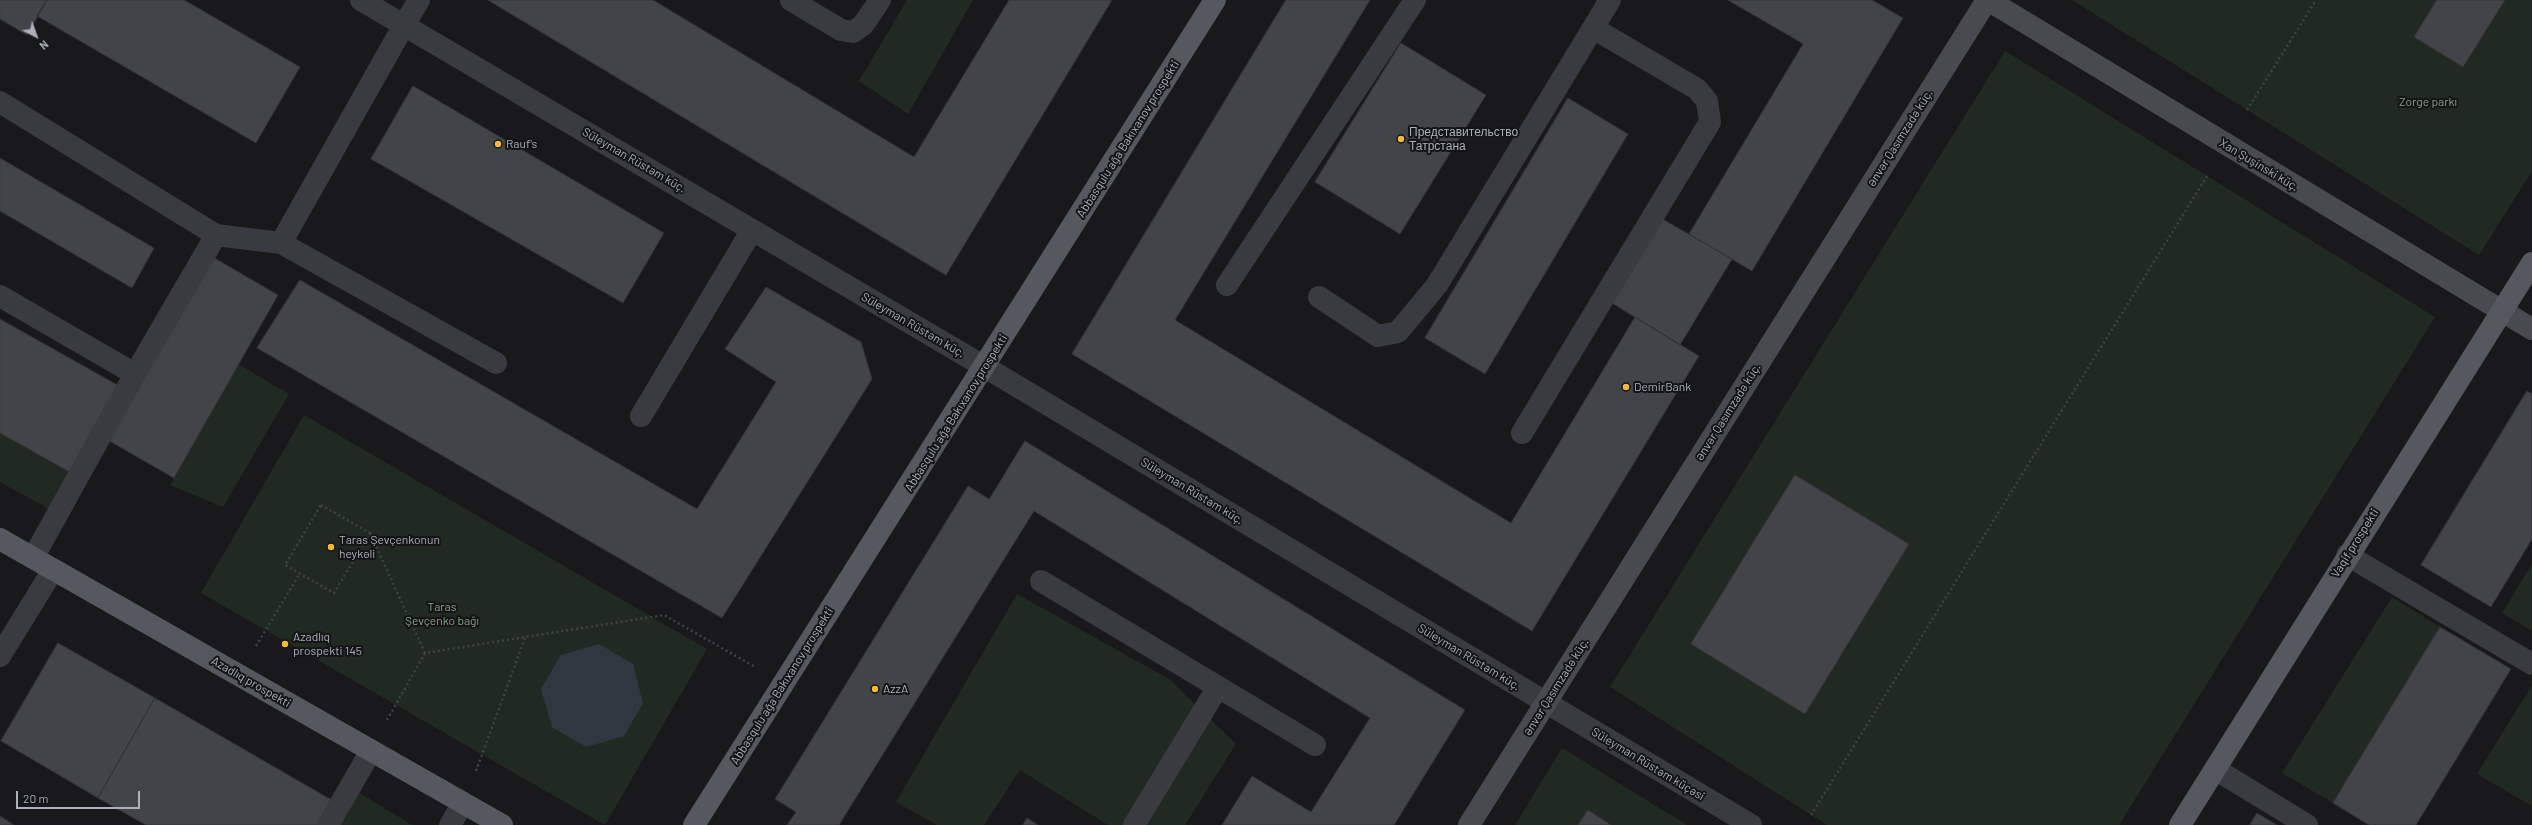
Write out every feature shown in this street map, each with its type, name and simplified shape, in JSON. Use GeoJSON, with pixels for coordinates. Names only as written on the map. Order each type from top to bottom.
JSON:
{"type":"FeatureCollection","features":[{"type":"Feature","properties":{"kind":"main road","name":"Abbasqulu ağa Bakıxanov prospekti"},"geometry":{"type":"LineString","coordinates":[[694,825],[783,683],[986,367],[1215,0]]}},
{"type":"Feature","properties":{"kind":"main road","name":"Xan Şuşinski küç."},"geometry":{"type":"LineString","coordinates":[[1987,0],[2532,329]]}},
{"type":"Feature","properties":{"kind":"main road","name":"Ənvər Qasımzadə küç."},"geometry":{"type":"LineString","coordinates":[[1470,825],[1545,703],[1987,0]]}},
{"type":"Feature","properties":{"kind":"main road","name":"Vaqif prospekti"},"geometry":{"type":"LineString","coordinates":[[2180,825],[2347,555],[2532,263]]}},
{"type":"Feature","properties":{"kind":"main road","name":"Azadlıq prospekti"},"geometry":{"type":"LineString","coordinates":[[0,539],[502,825]]}},
{"type":"Feature","properties":{"kind":"street","name":"Süleyman Rüstəm küç."},"geometry":{"type":"LineString","coordinates":[[361,0],[986,367],[1545,703]]}},
{"type":"Feature","properties":{"kind":"street"},"geometry":{"type":"LineString","coordinates":[[281,243],[419,0]]}},
{"type":"Feature","properties":{"kind":"street"},"geometry":{"type":"LineString","coordinates":[[791,0],[841,30],[852,32],[863,25],[880,0]]}},
{"type":"Feature","properties":{"kind":"street"},"geometry":{"type":"LineString","coordinates":[[1227,285],[1415,0]]}},
{"type":"Feature","properties":{"kind":"street"},"geometry":{"type":"LineString","coordinates":[[1319,297],[1378,336],[1398,332],[1437,284],[1610,0]]}},
{"type":"Feature","properties":{"kind":"street"},"geometry":{"type":"LineString","coordinates":[[1522,433],[1710,122],[1707,101],[1697,89],[1593,28]]}},
{"type":"Feature","properties":{"kind":"street"},"geometry":{"type":"LineString","coordinates":[[0,102],[216,236],[281,243],[496,363]]}},
{"type":"Feature","properties":{"kind":"street"},"geometry":{"type":"LineString","coordinates":[[641,416],[752,230]]}},
{"type":"Feature","properties":{"kind":"street"},"geometry":{"type":"LineString","coordinates":[[33,558],[136,374],[216,236]]}},
{"type":"Feature","properties":{"kind":"street"},"geometry":{"type":"LineString","coordinates":[[0,296],[136,374]]}},
{"type":"Feature","properties":{"kind":"street"},"geometry":{"type":"LineString","coordinates":[[2347,555],[2532,664]]}},
{"type":"Feature","properties":{"kind":"street"},"geometry":{"type":"LineString","coordinates":[[0,656],[54,570]]}},
{"type":"Feature","properties":{"kind":"street"},"geometry":{"type":"LineString","coordinates":[[1041,581],[1315,745]]}},
{"type":"Feature","properties":{"kind":"street"},"geometry":{"type":"LineString","coordinates":[[1134,825],[1218,687]]}},
{"type":"Feature","properties":{"kind":"street","name":"Süleyman Rüstəm küçəsi"},"geometry":{"type":"LineString","coordinates":[[1545,703],[1751,825]]}},
{"type":"Feature","properties":{"kind":"street"},"geometry":{"type":"LineString","coordinates":[[328,825],[371,751]]}},
{"type":"Feature","properties":{"kind":"street"},"geometry":{"type":"LineString","coordinates":[[2215,769],[2307,825]]}},
{"type":"Feature","properties":{"kind":"street"},"geometry":{"type":"LineString","coordinates":[[450,825],[463,803]]}},
{"type":"Feature","properties":{"kind":"path"},"geometry":{"type":"LineString","coordinates":[[2247,110],[2316,0]]}},
{"type":"Feature","properties":{"kind":"path"},"geometry":{"type":"LineString","coordinates":[[1811,816],[2207,176]]}},
{"type":"Feature","properties":{"kind":"path"},"geometry":{"type":"LineString","coordinates":[[370,533],[334,593],[285,565],[321,505],[370,533],[425,653]]}},
{"type":"Feature","properties":{"kind":"path"},"geometry":{"type":"LineString","coordinates":[[253,651],[300,573]]}},
{"type":"Feature","properties":{"kind":"path"},"geometry":{"type":"LineString","coordinates":[[425,653],[664,615],[783,683]]}},
{"type":"Feature","properties":{"kind":"path"},"geometry":{"type":"LineString","coordinates":[[463,803],[524,638]]}},
{"type":"Feature","properties":{"kind":"path"},"geometry":{"type":"LineString","coordinates":[[371,751],[425,653]]}},
{"type":"Feature","properties":{"kind":"green space"},"geometry":{"type":"Polygon","coordinates":[[[907,0],[973,0],[908,114],[859,81],[907,0]]]}},
{"type":"Feature","properties":{"kind":"green space","name":"Zorge parkı"},"geometry":{"type":"Polygon","coordinates":[[[2072,0],[2532,0],[2532,171],[2479,255],[2072,0]]]}},
{"type":"Feature","properties":{"kind":"green space"},"geometry":{"type":"Polygon","coordinates":[[[2005,51],[2435,317],[2119,825],[1827,825],[1610,687],[2005,51]]]}},
{"type":"Feature","properties":{"kind":"green space"},"geometry":{"type":"Polygon","coordinates":[[[238,364],[289,394],[223,507],[170,485],[238,364]]]}},
{"type":"Feature","properties":{"kind":"green space","name":"Taras Şevçenko bağı"},"geometry":{"type":"Polygon","coordinates":[[[304,415],[707,649],[605,825],[201,593],[304,415]]]}},
{"type":"Feature","properties":{"kind":"green space"},"geometry":{"type":"Polygon","coordinates":[[[0,433],[73,474],[51,510],[0,482],[0,433]]]}},
{"type":"Feature","properties":{"kind":"green space"},"geometry":{"type":"Polygon","coordinates":[[[2532,564],[2532,631],[2502,613],[2532,564]]]}},
{"type":"Feature","properties":{"kind":"green space"},"geometry":{"type":"Polygon","coordinates":[[[1017,594],[1169,679],[1236,744],[1185,825],[1108,825],[1020,770],[984,825],[937,825],[896,802],[1017,594]]]}},
{"type":"Feature","properties":{"kind":"green space"},"geometry":{"type":"Polygon","coordinates":[[[2392,597],[2440,627],[2333,803],[2282,773],[2392,597]]]}},
{"type":"Feature","properties":{"kind":"green space"},"geometry":{"type":"Polygon","coordinates":[[[2532,685],[2532,806],[2477,774],[2532,685]]]}},
{"type":"Feature","properties":{"kind":"green space"},"geometry":{"type":"Polygon","coordinates":[[[1562,748],[1687,825],[1515,825],[1562,748]]]}},
{"type":"Feature","properties":{"kind":"green space"},"geometry":{"type":"Polygon","coordinates":[[[358,792],[412,825],[339,825],[358,792]]]}},
{"type":"Feature","properties":{"kind":"shaded area"},"geometry":{"type":"Polygon","coordinates":[[[599,644],[633,664],[643,703],[624,736],[586,747],[552,727],[541,689],[561,655],[599,644]]]}},
{"type":"Feature","properties":{"kind":"building"},"geometry":{"type":"Polygon","coordinates":[[[0,0],[47,0],[27,35],[0,19],[0,0]]]}},
{"type":"Feature","properties":{"kind":"building"},"geometry":{"type":"Polygon","coordinates":[[[47,0],[184,0],[300,67],[256,143],[37,16],[47,0]]]}},
{"type":"Feature","properties":{"kind":"building"},"geometry":{"type":"Polygon","coordinates":[[[488,0],[653,0],[914,157],[1009,0],[1112,0],[946,275],[488,0]]]}},
{"type":"Feature","properties":{"kind":"building"},"geometry":{"type":"Polygon","coordinates":[[[1286,0],[1370,0],[1175,320],[1511,523],[1635,317],[1699,356],[1532,631],[1072,354],[1286,0]]]}},
{"type":"Feature","properties":{"kind":"building"},"geometry":{"type":"Polygon","coordinates":[[[1728,0],[1872,0],[1903,18],[1752,271],[1689,234],[1803,44],[1728,0]]]}},
{"type":"Feature","properties":{"kind":"building"},"geometry":{"type":"Polygon","coordinates":[[[2437,0],[2505,0],[2463,67],[2414,37],[2437,0]]]}},
{"type":"Feature","properties":{"kind":"building","name":"Представительство Татрстана"},"geometry":{"type":"Polygon","coordinates":[[[1401,43],[1486,95],[1400,234],[1315,182],[1401,43]]]}},
{"type":"Feature","properties":{"kind":"building"},"geometry":{"type":"Polygon","coordinates":[[[413,86],[664,233],[623,303],[371,159],[413,86]]]}},
{"type":"Feature","properties":{"kind":"building"},"geometry":{"type":"Polygon","coordinates":[[[1568,98],[1628,134],[1485,374],[1425,338],[1568,98]]]}},
{"type":"Feature","properties":{"kind":"building"},"geometry":{"type":"Polygon","coordinates":[[[0,158],[154,248],[132,288],[0,211],[0,158]]]}},
{"type":"Feature","properties":{"kind":"building"},"geometry":{"type":"Polygon","coordinates":[[[1659,217],[1732,259],[1680,345],[1607,300],[1659,217]]]}},
{"type":"Feature","properties":{"kind":"building"},"geometry":{"type":"Polygon","coordinates":[[[211,256],[278,295],[174,478],[106,439],[211,256]]]}},
{"type":"Feature","properties":{"kind":"building"},"geometry":{"type":"Polygon","coordinates":[[[300,280],[697,509],[776,382],[725,349],[766,287],[861,342],[872,379],[722,618],[257,348],[300,280]]]}},
{"type":"Feature","properties":{"kind":"building"},"geometry":{"type":"Polygon","coordinates":[[[0,319],[121,387],[73,474],[0,433],[0,319]]]}},
{"type":"Feature","properties":{"kind":"building"},"geometry":{"type":"Polygon","coordinates":[[[2527,391],[2532,394],[2532,539],[2491,607],[2421,565],[2527,391]]]}},
{"type":"Feature","properties":{"kind":"building"},"geometry":{"type":"Polygon","coordinates":[[[1025,441],[1465,710],[1394,825],[1222,825],[1252,776],[1311,812],[1370,718],[1034,511],[839,825],[787,825],[796,812],[775,799],[968,486],[989,499],[1025,441]]]}},
{"type":"Feature","properties":{"kind":"building"},"geometry":{"type":"Polygon","coordinates":[[[1795,475],[1909,544],[1805,714],[1691,644],[1795,475]]]}},
{"type":"Feature","properties":{"kind":"building"},"geometry":{"type":"Polygon","coordinates":[[[2440,627],[2511,669],[2416,825],[2369,825],[2333,803],[2440,627]]]}},
{"type":"Feature","properties":{"kind":"building"},"geometry":{"type":"Polygon","coordinates":[[[58,643],[155,698],[98,798],[1,741],[58,643]]]}},
{"type":"Feature","properties":{"kind":"building"},"geometry":{"type":"Polygon","coordinates":[[[155,698],[335,802],[322,825],[146,825],[98,798],[155,698]]]}},
{"type":"Feature","properties":{"kind":"building"},"geometry":{"type":"Polygon","coordinates":[[[1588,810],[1611,825],[1578,825],[1588,810]]]}},
{"type":"Feature","properties":{"kind":"building"},"geometry":{"type":"Polygon","coordinates":[[[2257,813],[2277,825],[2250,825],[2257,813]]]}},
{"type":"Feature","properties":{"kind":"building"},"geometry":{"type":"Polygon","coordinates":[[[0,816],[14,825],[0,825],[0,816]]]}},
{"type":"Feature","properties":{"kind":"building"},"geometry":{"type":"Polygon","coordinates":[[[1027,818],[1038,825],[1023,825],[1027,818]]]}},
{"type":"Feature","properties":{"kind":"place","name":"Представительство Татрстана"},"geometry":{"type":"Point","coordinates":[1401,139]}},
{"type":"Feature","properties":{"kind":"place","name":"Rauf's"},"geometry":{"type":"Point","coordinates":[498,144]}},
{"type":"Feature","properties":{"kind":"place","name":"DemirBank"},"geometry":{"type":"Point","coordinates":[1626,387]}},
{"type":"Feature","properties":{"kind":"place","name":"Taras Şevçenkonun heykəli"},"geometry":{"type":"Point","coordinates":[331,547]}},
{"type":"Feature","properties":{"kind":"place","name":"Azadlıq prospekti 145"},"geometry":{"type":"Point","coordinates":[285,644]}},
{"type":"Feature","properties":{"kind":"place","name":"AzzA"},"geometry":{"type":"Point","coordinates":[875,689]}}]}
